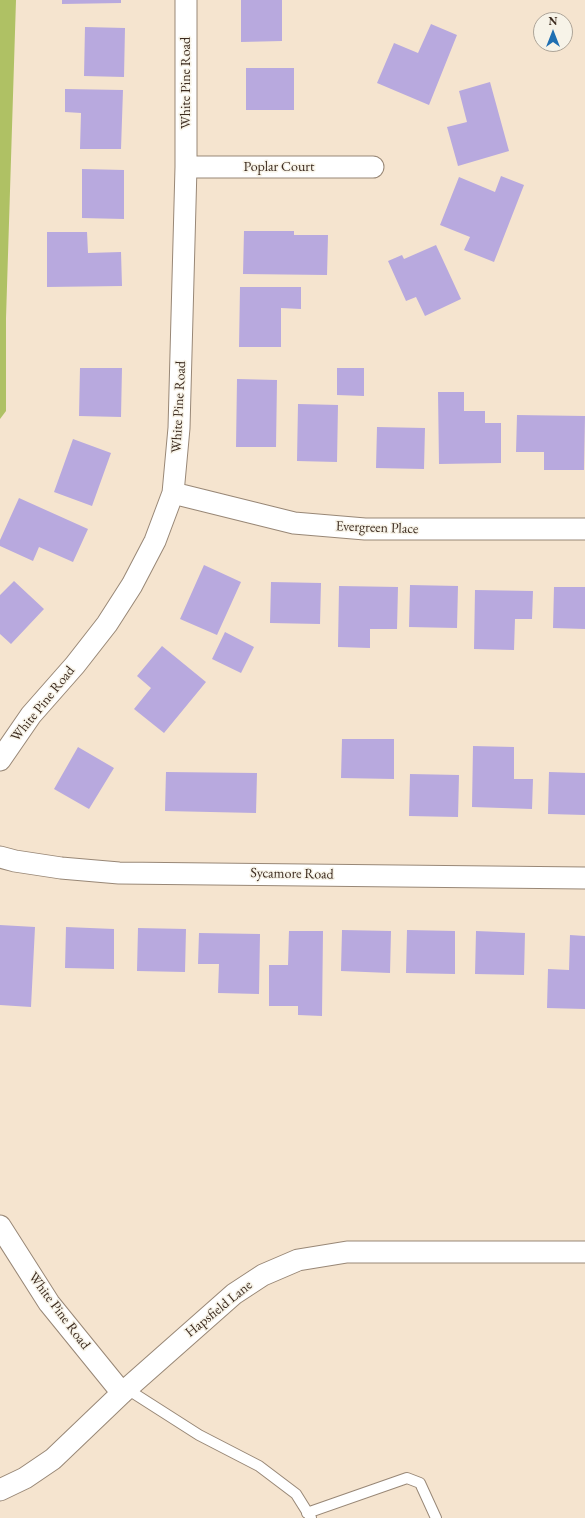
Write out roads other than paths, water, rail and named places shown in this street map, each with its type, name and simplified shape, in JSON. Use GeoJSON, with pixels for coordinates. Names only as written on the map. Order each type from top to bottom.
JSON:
{"type":"FeatureCollection","features":[{"type":"Feature","properties":{"kind":"street","name":"White Pine Road"},"geometry":{"type":"LineString","coordinates":[[0,760],[31,715],[75,665],[107,624],[132,585],[155,541],[173,493],[180,428],[186,167],[186,0]]}},
{"type":"Feature","properties":{"kind":"street","name":"Poplar Court"},"geometry":{"type":"LineString","coordinates":[[186,167],[373,167]]}},
{"type":"Feature","properties":{"kind":"street","name":"Evergreen Place"},"geometry":{"type":"LineString","coordinates":[[173,493],[294,522],[365,529],[585,529]]}},
{"type":"Feature","properties":{"kind":"street","name":"Sycamore Road"},"geometry":{"type":"LineString","coordinates":[[0,857],[15,861],[61,868],[119,873],[585,878]]}},
{"type":"Feature","properties":{"kind":"street","name":"White Pine Road"},"geometry":{"type":"LineString","coordinates":[[0,1226],[49,1304],[124,1391]]}},
{"type":"Feature","properties":{"kind":"street","name":"Hapsfield Lane"},"geometry":{"type":"LineString","coordinates":[[0,1490],[25,1478],[53,1459],[124,1391],[234,1294],[263,1275],[298,1260],[347,1252],[585,1252]]}},
{"type":"Feature","properties":{"kind":"lane"},"geometry":{"type":"LineString","coordinates":[[124,1391],[259,1466],[296,1494],[309,1515],[407,1478],[420,1483],[436,1518]]}}]}
